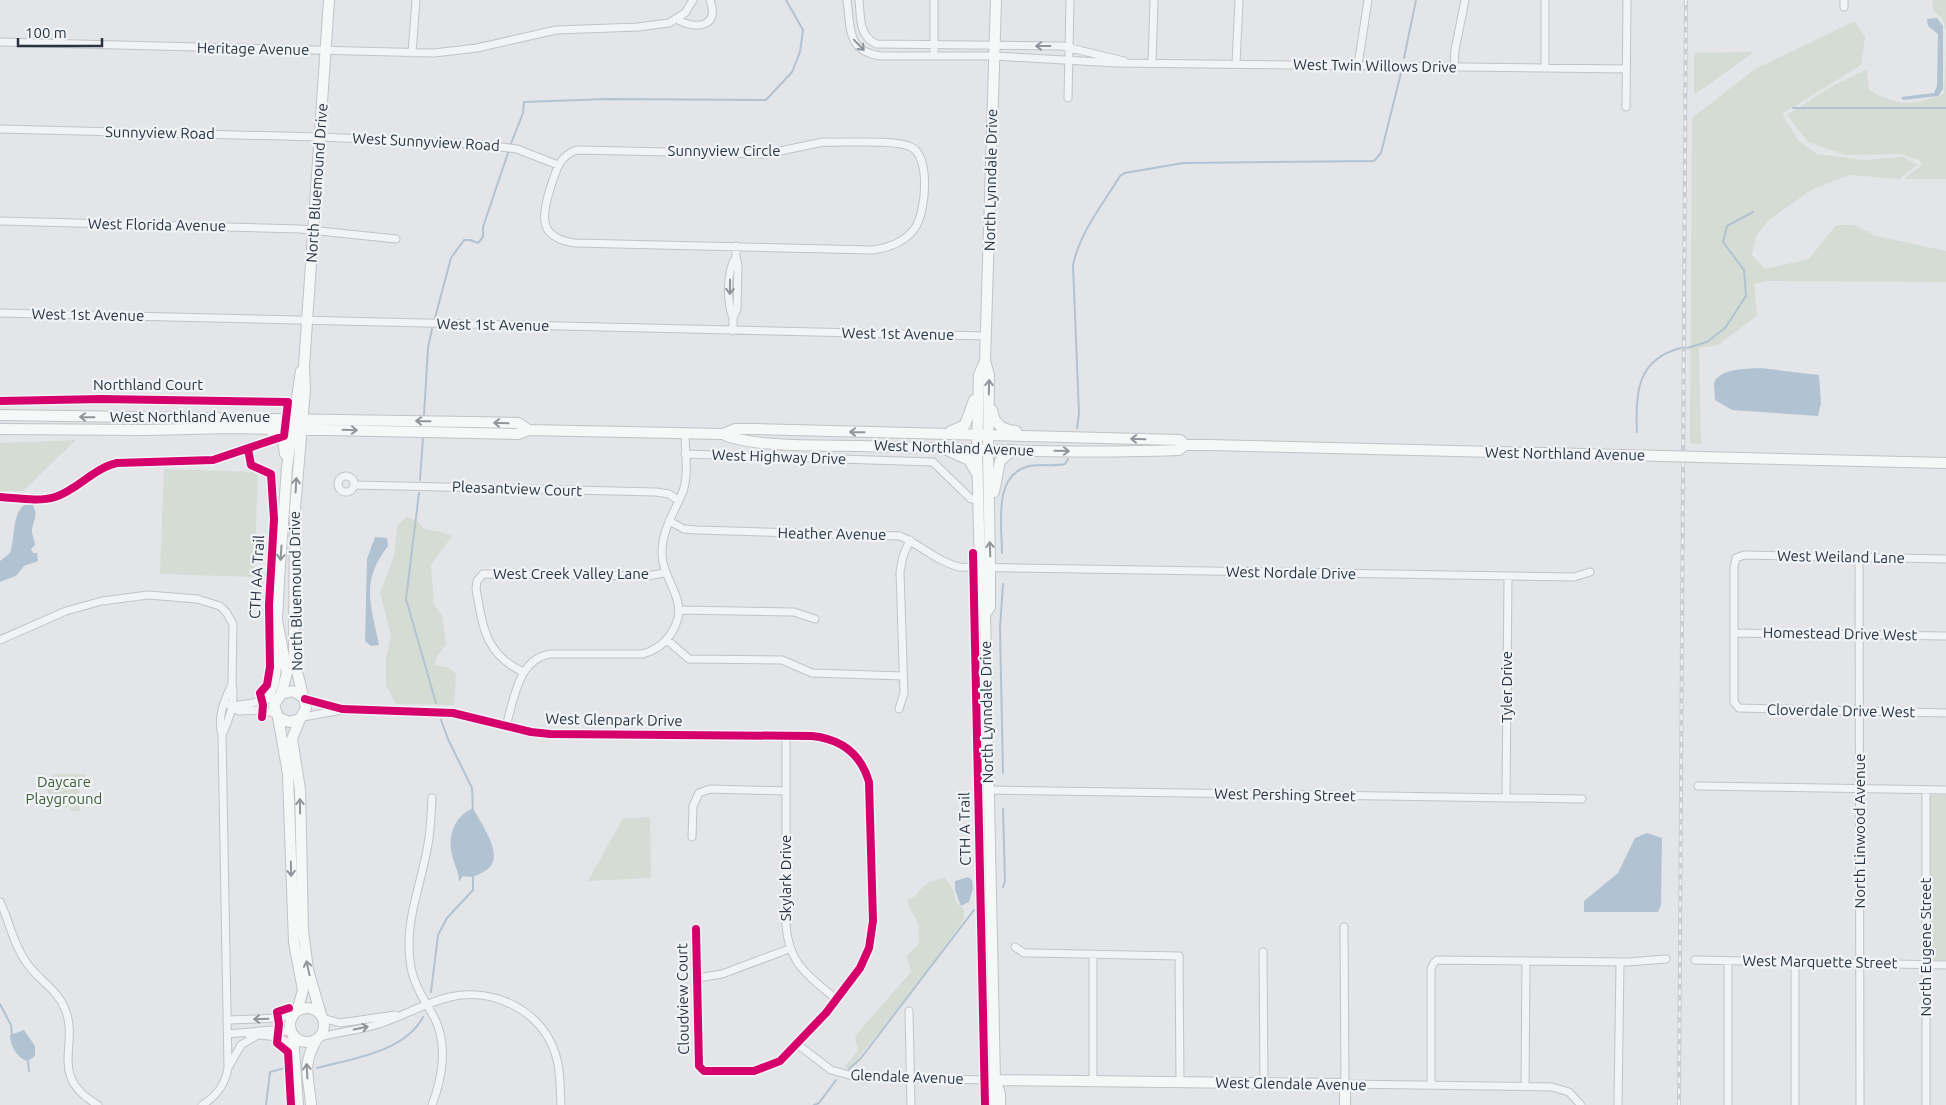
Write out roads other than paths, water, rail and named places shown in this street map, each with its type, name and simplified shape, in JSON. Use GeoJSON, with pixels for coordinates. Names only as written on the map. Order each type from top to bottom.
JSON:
{"type":"FeatureCollection","features":[{"type":"Feature","properties":{"kind":"main road","name":"North Bluemound Drive"},"geometry":{"type":"LineString","coordinates":[[280,695],[287,673],[277,620],[287,467],[297,423],[300,401],[300,372],[304,366],[329,0]]}},
{"type":"Feature","properties":{"kind":"main road","name":"North Lynndale Drive"},"geometry":{"type":"LineString","coordinates":[[985,614],[990,607],[988,514],[989,375],[985,361],[996,0]]}},
{"type":"Feature","properties":{"kind":"main road","name":"North Lynndale Drive"},"geometry":{"type":"LineString","coordinates":[[985,361],[979,375],[977,475],[981,607],[985,614],[996,1080],[1000,1094],[1000,1105]]}},
{"type":"Feature","properties":{"kind":"main road"},"geometry":{"type":"LineString","coordinates":[[941,434],[958,430],[965,425],[974,400],[978,396]]}},
{"type":"Feature","properties":{"kind":"main road"},"geometry":{"type":"LineString","coordinates":[[300,401],[325,419]]}},
{"type":"Feature","properties":{"kind":"main road"},"geometry":{"type":"LineString","coordinates":[[989,406],[996,422],[1006,430],[1051,432],[1058,437]]}},
{"type":"Feature","properties":{"kind":"main road","name":"West Northland Avenue"},"geometry":{"type":"LineString","coordinates":[[0,415],[297,423],[508,434],[518,434],[529,430],[723,434],[742,429],[1180,440],[1185,445]]}},
{"type":"Feature","properties":{"kind":"main road","name":"West Northland Avenue"},"geometry":{"type":"LineString","coordinates":[[0,429],[268,428],[325,419],[518,423],[529,430]]}},
{"type":"Feature","properties":{"kind":"main road","name":"North Bluemound Drive"},"geometry":{"type":"LineString","coordinates":[[297,423],[294,659],[304,698]]}},
{"type":"Feature","properties":{"kind":"main road"},"geometry":{"type":"LineString","coordinates":[[268,428],[279,435],[282,440],[287,467]]}},
{"type":"Feature","properties":{"kind":"main road","name":"West Northland Avenue"},"geometry":{"type":"LineString","coordinates":[[723,434],[734,440],[796,444],[988,450],[1122,452],[1179,450],[1185,445],[1946,463]]}},
{"type":"Feature","properties":{"kind":"main road"},"geometry":{"type":"LineString","coordinates":[[945,448],[969,460],[977,475]]}},
{"type":"Feature","properties":{"kind":"main road"},"geometry":{"type":"LineString","coordinates":[[988,514],[994,508],[994,487],[998,465],[1004,456],[1013,450]]}},
{"type":"Feature","properties":{"kind":"main road"},"geometry":{"type":"LineString","coordinates":[[266,698],[275,677],[277,620]]}},
{"type":"Feature","properties":{"kind":"main road"},"geometry":{"type":"LineString","coordinates":[[298,1105],[293,1038],[290,1023],[303,990],[294,943],[288,774],[274,705],[280,695],[293,691],[304,698],[306,708],[292,739],[300,789],[303,930],[308,970],[324,1028],[309,1053],[306,1065],[310,1105]]}},
{"type":"Feature","properties":{"kind":"main road"},"geometry":{"type":"LineString","coordinates":[[277,715],[289,722],[302,718]]}},
{"type":"Feature","properties":{"kind":"main road"},"geometry":{"type":"LineString","coordinates":[[295,1012],[309,1008],[322,1016]]}},
{"type":"Feature","properties":{"kind":"main road"},"geometry":{"type":"LineString","coordinates":[[293,1038],[304,1042],[318,1038]]}},
{"type":"Feature","properties":{"kind":"main road","name":"North Lynndale Drive"},"geometry":{"type":"LineString","coordinates":[[990,1105],[990,1094],[996,1080]]}},
{"type":"Feature","properties":{"kind":"main road","name":"West Glendale Avenue"},"geometry":{"type":"LineString","coordinates":[[996,1080],[1345,1084]]}},
{"type":"Feature","properties":{"kind":"main road"},"geometry":{"type":"LineString","coordinates":[[1345,1084],[1345,1105]]}},
{"type":"Feature","properties":{"kind":"street"},"geometry":{"type":"LineString","coordinates":[[412,53],[416,0]]}},
{"type":"Feature","properties":{"kind":"street"},"geometry":{"type":"LineString","coordinates":[[693,0],[678,20],[692,26],[702,25],[710,18],[712,6],[710,0]]}},
{"type":"Feature","properties":{"kind":"street"},"geometry":{"type":"LineString","coordinates":[[847,0],[852,37],[863,51],[873,55],[934,56],[994,51]]}},
{"type":"Feature","properties":{"kind":"street"},"geometry":{"type":"LineString","coordinates":[[859,0],[862,30],[869,40],[876,44],[935,45],[994,51]]}},
{"type":"Feature","properties":{"kind":"street"},"geometry":{"type":"LineString","coordinates":[[934,0],[934,56]]}},
{"type":"Feature","properties":{"kind":"street"},"geometry":{"type":"LineString","coordinates":[[1068,98],[1070,0]]}},
{"type":"Feature","properties":{"kind":"street"},"geometry":{"type":"LineString","coordinates":[[1152,62],[1154,0]]}},
{"type":"Feature","properties":{"kind":"street"},"geometry":{"type":"LineString","coordinates":[[1236,64],[1239,0]]}},
{"type":"Feature","properties":{"kind":"street"},"geometry":{"type":"LineString","coordinates":[[1358,65],[1368,0]]}},
{"type":"Feature","properties":{"kind":"street"},"geometry":{"type":"LineString","coordinates":[[1454,67],[1455,50],[1465,0]]}},
{"type":"Feature","properties":{"kind":"street"},"geometry":{"type":"LineString","coordinates":[[1545,0],[1545,68]]}},
{"type":"Feature","properties":{"kind":"street"},"geometry":{"type":"LineString","coordinates":[[1626,108],[1627,0]]}},
{"type":"Feature","properties":{"kind":"street","name":"Heritage Avenue"},"geometry":{"type":"LineString","coordinates":[[0,42],[412,53],[477,48],[556,30],[638,27],[678,20]]}},
{"type":"Feature","properties":{"kind":"street"},"geometry":{"type":"LineString","coordinates":[[873,55],[876,44]]}},
{"type":"Feature","properties":{"kind":"street","name":"West Twin Willows Drive"},"geometry":{"type":"LineString","coordinates":[[994,51],[1068,47],[1125,61],[1152,62],[1626,69]]}},
{"type":"Feature","properties":{"kind":"street","name":"West Twin Willows Drive"},"geometry":{"type":"LineString","coordinates":[[994,51],[1116,63],[1125,61]]}},
{"type":"Feature","properties":{"kind":"street","name":"Sunnyview Road"},"geometry":{"type":"LineString","coordinates":[[0,130],[320,136]]}},
{"type":"Feature","properties":{"kind":"street","name":"West Sunnyview Road"},"geometry":{"type":"LineString","coordinates":[[320,136],[502,146],[522,151],[558,165]]}},
{"type":"Feature","properties":{"kind":"street","name":"Sunnyview Circle"},"geometry":{"type":"LineString","coordinates":[[823,142],[903,144],[911,147],[921,157],[924,176],[920,218],[908,236],[890,246],[872,250],[736,246],[575,243],[557,238],[546,227],[543,212],[558,165],[565,155],[580,150],[766,154],[823,142]]}},
{"type":"Feature","properties":{"kind":"street","name":"West Florida Avenue"},"geometry":{"type":"LineString","coordinates":[[0,221],[313,230],[396,239]]}},
{"type":"Feature","properties":{"kind":"street"},"geometry":{"type":"LineString","coordinates":[[733,331],[733,318],[737,309],[738,265],[736,246]]}},
{"type":"Feature","properties":{"kind":"street","name":"West 1st Avenue"},"geometry":{"type":"LineString","coordinates":[[0,313],[986,336]]}},
{"type":"Feature","properties":{"kind":"street","name":"Northland Court"},"geometry":{"type":"LineString","coordinates":[[0,401],[101,399],[300,401]]}},
{"type":"Feature","properties":{"kind":"street"},"geometry":{"type":"LineString","coordinates":[[506,726],[523,672],[533,662],[546,654],[642,654],[653,651],[667,640],[676,624],[679,610],[677,600],[664,573],[662,550],[669,521],[684,483],[685,433]]}},
{"type":"Feature","properties":{"kind":"street"},"geometry":{"type":"LineString","coordinates":[[926,448],[926,461],[939,466],[971,499],[978,499]]}},
{"type":"Feature","properties":{"kind":"street","name":"West Highway Drive"},"geometry":{"type":"LineString","coordinates":[[685,454],[926,461]]}},
{"type":"Feature","properties":{"kind":"street","name":"Pleasantview Court"},"geometry":{"type":"LineString","coordinates":[[354,485],[656,492],[669,494],[678,500]]}},
{"type":"Feature","properties":{"kind":"street","name":"Heather Avenue"},"geometry":{"type":"LineString","coordinates":[[669,521],[684,529],[697,530],[900,536],[910,540],[941,561],[959,567],[990,568]]}},
{"type":"Feature","properties":{"kind":"street"},"geometry":{"type":"LineString","coordinates":[[899,710],[904,693],[901,564],[910,540]]}},
{"type":"Feature","properties":{"kind":"street","name":"West Weiland Lane"},"geometry":{"type":"LineString","coordinates":[[1734,632],[1734,567],[1736,558],[1744,555],[1946,559]]}},
{"type":"Feature","properties":{"kind":"street","name":"North Linwood Avenue"},"geometry":{"type":"LineString","coordinates":[[1859,558],[1860,1105]]}},
{"type":"Feature","properties":{"kind":"street","name":"West Nordale Drive"},"geometry":{"type":"LineString","coordinates":[[990,568],[1574,577],[1590,572]]}},
{"type":"Feature","properties":{"kind":"street","name":"West Creek Valley Lane"},"geometry":{"type":"LineString","coordinates":[[523,672],[500,657],[487,640],[476,589],[483,574],[495,572],[647,576],[664,573]]}},
{"type":"Feature","properties":{"kind":"street","name":"Tyler Drive"},"geometry":{"type":"LineString","coordinates":[[1506,798],[1508,576]]}},
{"type":"Feature","properties":{"kind":"street"},"geometry":{"type":"LineString","coordinates":[[0,640],[66,611],[102,601],[148,595],[197,599],[220,606],[233,624],[232,684],[234,693],[232,706],[222,735]]}},
{"type":"Feature","properties":{"kind":"street"},"geometry":{"type":"LineString","coordinates":[[679,610],[794,612],[815,619]]}},
{"type":"Feature","properties":{"kind":"street","name":"Homestead Drive West"},"geometry":{"type":"LineString","coordinates":[[1734,632],[1946,636]]}},
{"type":"Feature","properties":{"kind":"street","name":"Cloverdale Drive West"},"geometry":{"type":"LineString","coordinates":[[1734,632],[1734,702],[1736,706],[1745,710],[1946,713]]}},
{"type":"Feature","properties":{"kind":"street"},"geometry":{"type":"LineString","coordinates":[[667,640],[689,659],[782,660],[817,673],[903,676]]}},
{"type":"Feature","properties":{"kind":"street"},"geometry":{"type":"LineString","coordinates":[[228,1068],[222,735],[220,724],[223,704],[232,684]]}},
{"type":"Feature","properties":{"kind":"street"},"geometry":{"type":"LineString","coordinates":[[232,706],[252,704],[280,695]]}},
{"type":"Feature","properties":{"kind":"street","name":"West Glenpark Drive"},"geometry":{"type":"LineString","coordinates":[[304,698],[342,709],[453,713],[540,733],[562,735],[820,737],[843,744],[863,765],[870,788],[873,912],[871,939],[860,968],[837,1000],[780,1061],[760,1070],[709,1071],[700,1069]]}},
{"type":"Feature","properties":{"kind":"street"},"geometry":{"type":"LineString","coordinates":[[223,704],[239,710],[263,710],[277,715]]}},
{"type":"Feature","properties":{"kind":"street","name":"West Glenpark Drive"},"geometry":{"type":"LineString","coordinates":[[302,718],[342,709]]}},
{"type":"Feature","properties":{"kind":"street","name":"Skylark Drive"},"geometry":{"type":"LineString","coordinates":[[786,736],[786,925],[789,949],[799,965],[837,1000]]}},
{"type":"Feature","properties":{"kind":"street"},"geometry":{"type":"LineString","coordinates":[[1698,786],[1946,790]]}},
{"type":"Feature","properties":{"kind":"street","name":"West Pershing Street"},"geometry":{"type":"LineString","coordinates":[[989,790],[1582,799]]}},
{"type":"Feature","properties":{"kind":"street","name":"North Eugene Street"},"geometry":{"type":"LineString","coordinates":[[1926,790],[1926,1105]]}},
{"type":"Feature","properties":{"kind":"street"},"geometry":{"type":"LineString","coordinates":[[692,837],[694,801],[699,793],[704,791],[786,791]]}},
{"type":"Feature","properties":{"kind":"street"},"geometry":{"type":"LineString","coordinates":[[432,798],[429,843],[411,912],[408,939],[413,976],[438,1026],[442,1044],[441,1072],[432,1105]]}},
{"type":"Feature","properties":{"kind":"street"},"geometry":{"type":"LineString","coordinates":[[0,902],[10,933],[21,955],[65,1008],[68,1022],[67,1061],[69,1072],[81,1092],[98,1105]]}},
{"type":"Feature","properties":{"kind":"street"},"geometry":{"type":"LineString","coordinates":[[1344,927],[1345,1084]]}},
{"type":"Feature","properties":{"kind":"street","name":"Cloudview Court"},"geometry":{"type":"LineString","coordinates":[[696,929],[698,1064],[700,1069]]}},
{"type":"Feature","properties":{"kind":"street"},"geometry":{"type":"LineString","coordinates":[[1015,948],[1024,953],[1179,956],[1180,1082]]}},
{"type":"Feature","properties":{"kind":"street"},"geometry":{"type":"LineString","coordinates":[[697,978],[722,974],[789,949]]}},
{"type":"Feature","properties":{"kind":"street"},"geometry":{"type":"LineString","coordinates":[[1263,952],[1264,1084]]}},
{"type":"Feature","properties":{"kind":"street"},"geometry":{"type":"LineString","coordinates":[[1093,954],[1093,1080]]}},
{"type":"Feature","properties":{"kind":"street"},"geometry":{"type":"LineString","coordinates":[[1431,1085],[1431,970],[1434,963],[1443,960],[1620,962],[1666,959]]}},
{"type":"Feature","properties":{"kind":"street","name":"West Marquette Street"},"geometry":{"type":"LineString","coordinates":[[1695,960],[1946,965]]}},
{"type":"Feature","properties":{"kind":"street"},"geometry":{"type":"LineString","coordinates":[[1525,1086],[1526,961]]}},
{"type":"Feature","properties":{"kind":"street"},"geometry":{"type":"LineString","coordinates":[[1728,961],[1728,1105]]}},
{"type":"Feature","properties":{"kind":"street"},"geometry":{"type":"LineString","coordinates":[[1618,1105],[1620,962]]}},
{"type":"Feature","properties":{"kind":"street"},"geometry":{"type":"LineString","coordinates":[[1795,962],[1795,1105]]}},
{"type":"Feature","properties":{"kind":"street"},"geometry":{"type":"LineString","coordinates":[[318,1038],[380,1024],[400,1014],[452,997],[480,995],[509,1002],[526,1013],[542,1029],[556,1055],[561,1105]]}},
{"type":"Feature","properties":{"kind":"street"},"geometry":{"type":"LineString","coordinates":[[909,1011],[911,1105]]}},
{"type":"Feature","properties":{"kind":"street"},"geometry":{"type":"LineString","coordinates":[[228,1020],[278,1018],[295,1012]]}},
{"type":"Feature","properties":{"kind":"street"},"geometry":{"type":"LineString","coordinates":[[322,1016],[340,1023],[400,1014]]}},
{"type":"Feature","properties":{"kind":"street"},"geometry":{"type":"LineString","coordinates":[[228,1034],[272,1030],[293,1038]]}},
{"type":"Feature","properties":{"kind":"street"},"geometry":{"type":"LineString","coordinates":[[244,1034],[293,1038]]}},
{"type":"Feature","properties":{"kind":"street"},"geometry":{"type":"LineString","coordinates":[[202,1105],[215,1096],[221,1088],[228,1068],[238,1049],[256,1036]]}},
{"type":"Feature","properties":{"kind":"street","name":"Glendale Avenue"},"geometry":{"type":"LineString","coordinates":[[797,1044],[819,1062],[840,1074],[866,1078],[996,1080]]}},
{"type":"Feature","properties":{"kind":"street","name":"West Glendale Avenue"},"geometry":{"type":"LineString","coordinates":[[1345,1084],[1525,1086],[1563,1089],[1581,1105]]}},
{"type":"Feature","properties":{"kind":"water"},"geometry":{"type":"Polygon","coordinates":[[[1937,18],[1943,26],[1943,89],[1938,96],[1903,100],[1901,97],[1934,93],[1937,86],[1938,34],[1928,26],[1927,19],[1937,18]]]}},
{"type":"Feature","properties":{"kind":"water"},"geometry":{"type":"Polygon","coordinates":[[[1760,368],[1819,375],[1821,403],[1818,416],[1732,410],[1715,400],[1714,383],[1722,374],[1734,370],[1760,368]]]}},
{"type":"Feature","properties":{"kind":"water"},"geometry":{"type":"Polygon","coordinates":[[[24,505],[33,505],[35,512],[32,531],[35,545],[31,549],[33,553],[37,553],[38,561],[24,566],[16,576],[0,582],[0,561],[10,553],[17,515],[24,505]]]}},
{"type":"Feature","properties":{"kind":"water"},"geometry":{"type":"Polygon","coordinates":[[[375,537],[387,538],[388,546],[379,559],[371,582],[371,605],[379,645],[371,646],[365,641],[367,559],[375,537]]]}},
{"type":"Feature","properties":{"kind":"water"},"geometry":{"type":"Polygon","coordinates":[[[473,808],[490,840],[494,858],[491,865],[485,871],[474,876],[463,876],[459,882],[451,848],[452,833],[461,816],[473,808]]]}},
{"type":"Feature","properties":{"kind":"water"},"geometry":{"type":"Polygon","coordinates":[[[1647,833],[1662,838],[1661,905],[1658,912],[1584,912],[1584,901],[1618,873],[1635,838],[1647,833]]]}},
{"type":"Feature","properties":{"kind":"water"},"geometry":{"type":"Polygon","coordinates":[[[968,877],[972,880],[973,888],[969,902],[961,906],[955,890],[955,881],[968,877]]]}},
{"type":"Feature","properties":{"kind":"water"},"geometry":{"type":"Polygon","coordinates":[[[24,1030],[35,1046],[35,1056],[28,1061],[18,1055],[10,1039],[10,1035],[24,1030]]]}},
{"type":"Feature","properties":{"kind":"waterway"},"geometry":{"type":"LineString","coordinates":[[510,146],[523,113],[524,102],[607,99],[766,100],[792,72],[800,52],[803,30],[786,0]]}},
{"type":"Feature","properties":{"kind":"waterway"},"geometry":{"type":"LineString","coordinates":[[1404,58],[1416,0]]}},
{"type":"Feature","properties":{"kind":"waterway"},"geometry":{"type":"LineString","coordinates":[[1077,428],[1079,414],[1073,265],[1086,230],[1120,176],[1125,173],[1183,163],[1374,161],[1381,153],[1401,73]]}},
{"type":"Feature","properties":{"kind":"waterway"},"geometry":{"type":"LineString","coordinates":[[1793,108],[1946,108]]}},
{"type":"Feature","properties":{"kind":"waterway"},"geometry":{"type":"LineString","coordinates":[[435,318],[451,258],[464,240],[478,243],[483,237],[483,227],[509,150]]}},
{"type":"Feature","properties":{"kind":"waterway"},"geometry":{"type":"LineString","coordinates":[[1687,348],[1707,342],[1725,328],[1746,296],[1744,270],[1723,242],[1727,226],[1753,212]]}},
{"type":"Feature","properties":{"kind":"waterway"},"geometry":{"type":"LineString","coordinates":[[424,415],[428,348],[432,329]]}},
{"type":"Feature","properties":{"kind":"waterway"},"geometry":{"type":"LineString","coordinates":[[1637,432],[1638,391],[1647,369],[1655,360],[1666,353],[1681,348]]}},
{"type":"Feature","properties":{"kind":"waterway"},"geometry":{"type":"LineString","coordinates":[[420,480],[423,437]]}},
{"type":"Feature","properties":{"kind":"waterway"},"geometry":{"type":"LineString","coordinates":[[1002,553],[1002,504],[1008,481],[1015,472],[1026,467],[1065,464],[1068,459]]}},
{"type":"Feature","properties":{"kind":"waterway"},"geometry":{"type":"LineString","coordinates":[[419,493],[406,599],[436,703]]}},
{"type":"Feature","properties":{"kind":"waterway"},"geometry":{"type":"LineString","coordinates":[[1003,584],[1000,628],[1003,773]]}},
{"type":"Feature","properties":{"kind":"waterway"},"geometry":{"type":"LineString","coordinates":[[441,720],[448,739],[472,788],[473,811]]}},
{"type":"Feature","properties":{"kind":"waterway"},"geometry":{"type":"LineString","coordinates":[[1003,809],[1005,881],[1003,887]]}},
{"type":"Feature","properties":{"kind":"waterway"},"geometry":{"type":"LineString","coordinates":[[431,992],[438,935],[447,918],[473,890],[473,876]]}},
{"type":"Feature","properties":{"kind":"waterway"},"geometry":{"type":"LineString","coordinates":[[849,1069],[861,1058],[974,910]]}},
{"type":"Feature","properties":{"kind":"waterway"},"geometry":{"type":"LineString","coordinates":[[0,1004],[11,1025],[12,1035]]}},
{"type":"Feature","properties":{"kind":"waterway"},"geometry":{"type":"LineString","coordinates":[[317,1068],[361,1057],[391,1046],[415,1029],[423,1017]]}},
{"type":"Feature","properties":{"kind":"waterway"},"geometry":{"type":"LineString","coordinates":[[28,1061],[29,1071]]}},
{"type":"Feature","properties":{"kind":"waterway"},"geometry":{"type":"LineString","coordinates":[[266,1105],[270,1072],[285,1068]]}},
{"type":"Feature","properties":{"kind":"waterway"},"geometry":{"type":"LineString","coordinates":[[814,1105],[819,1103],[836,1080]]}},
{"type":"Feature","properties":{"kind":"railway"},"geometry":{"type":"LineString","coordinates":[[1679,1105],[1686,0]]}},
{"type":"Feature","properties":{"kind":"park label","name":"Daycare Playground"},"geometry":{"type":"Point","coordinates":[64,790]}}]}
